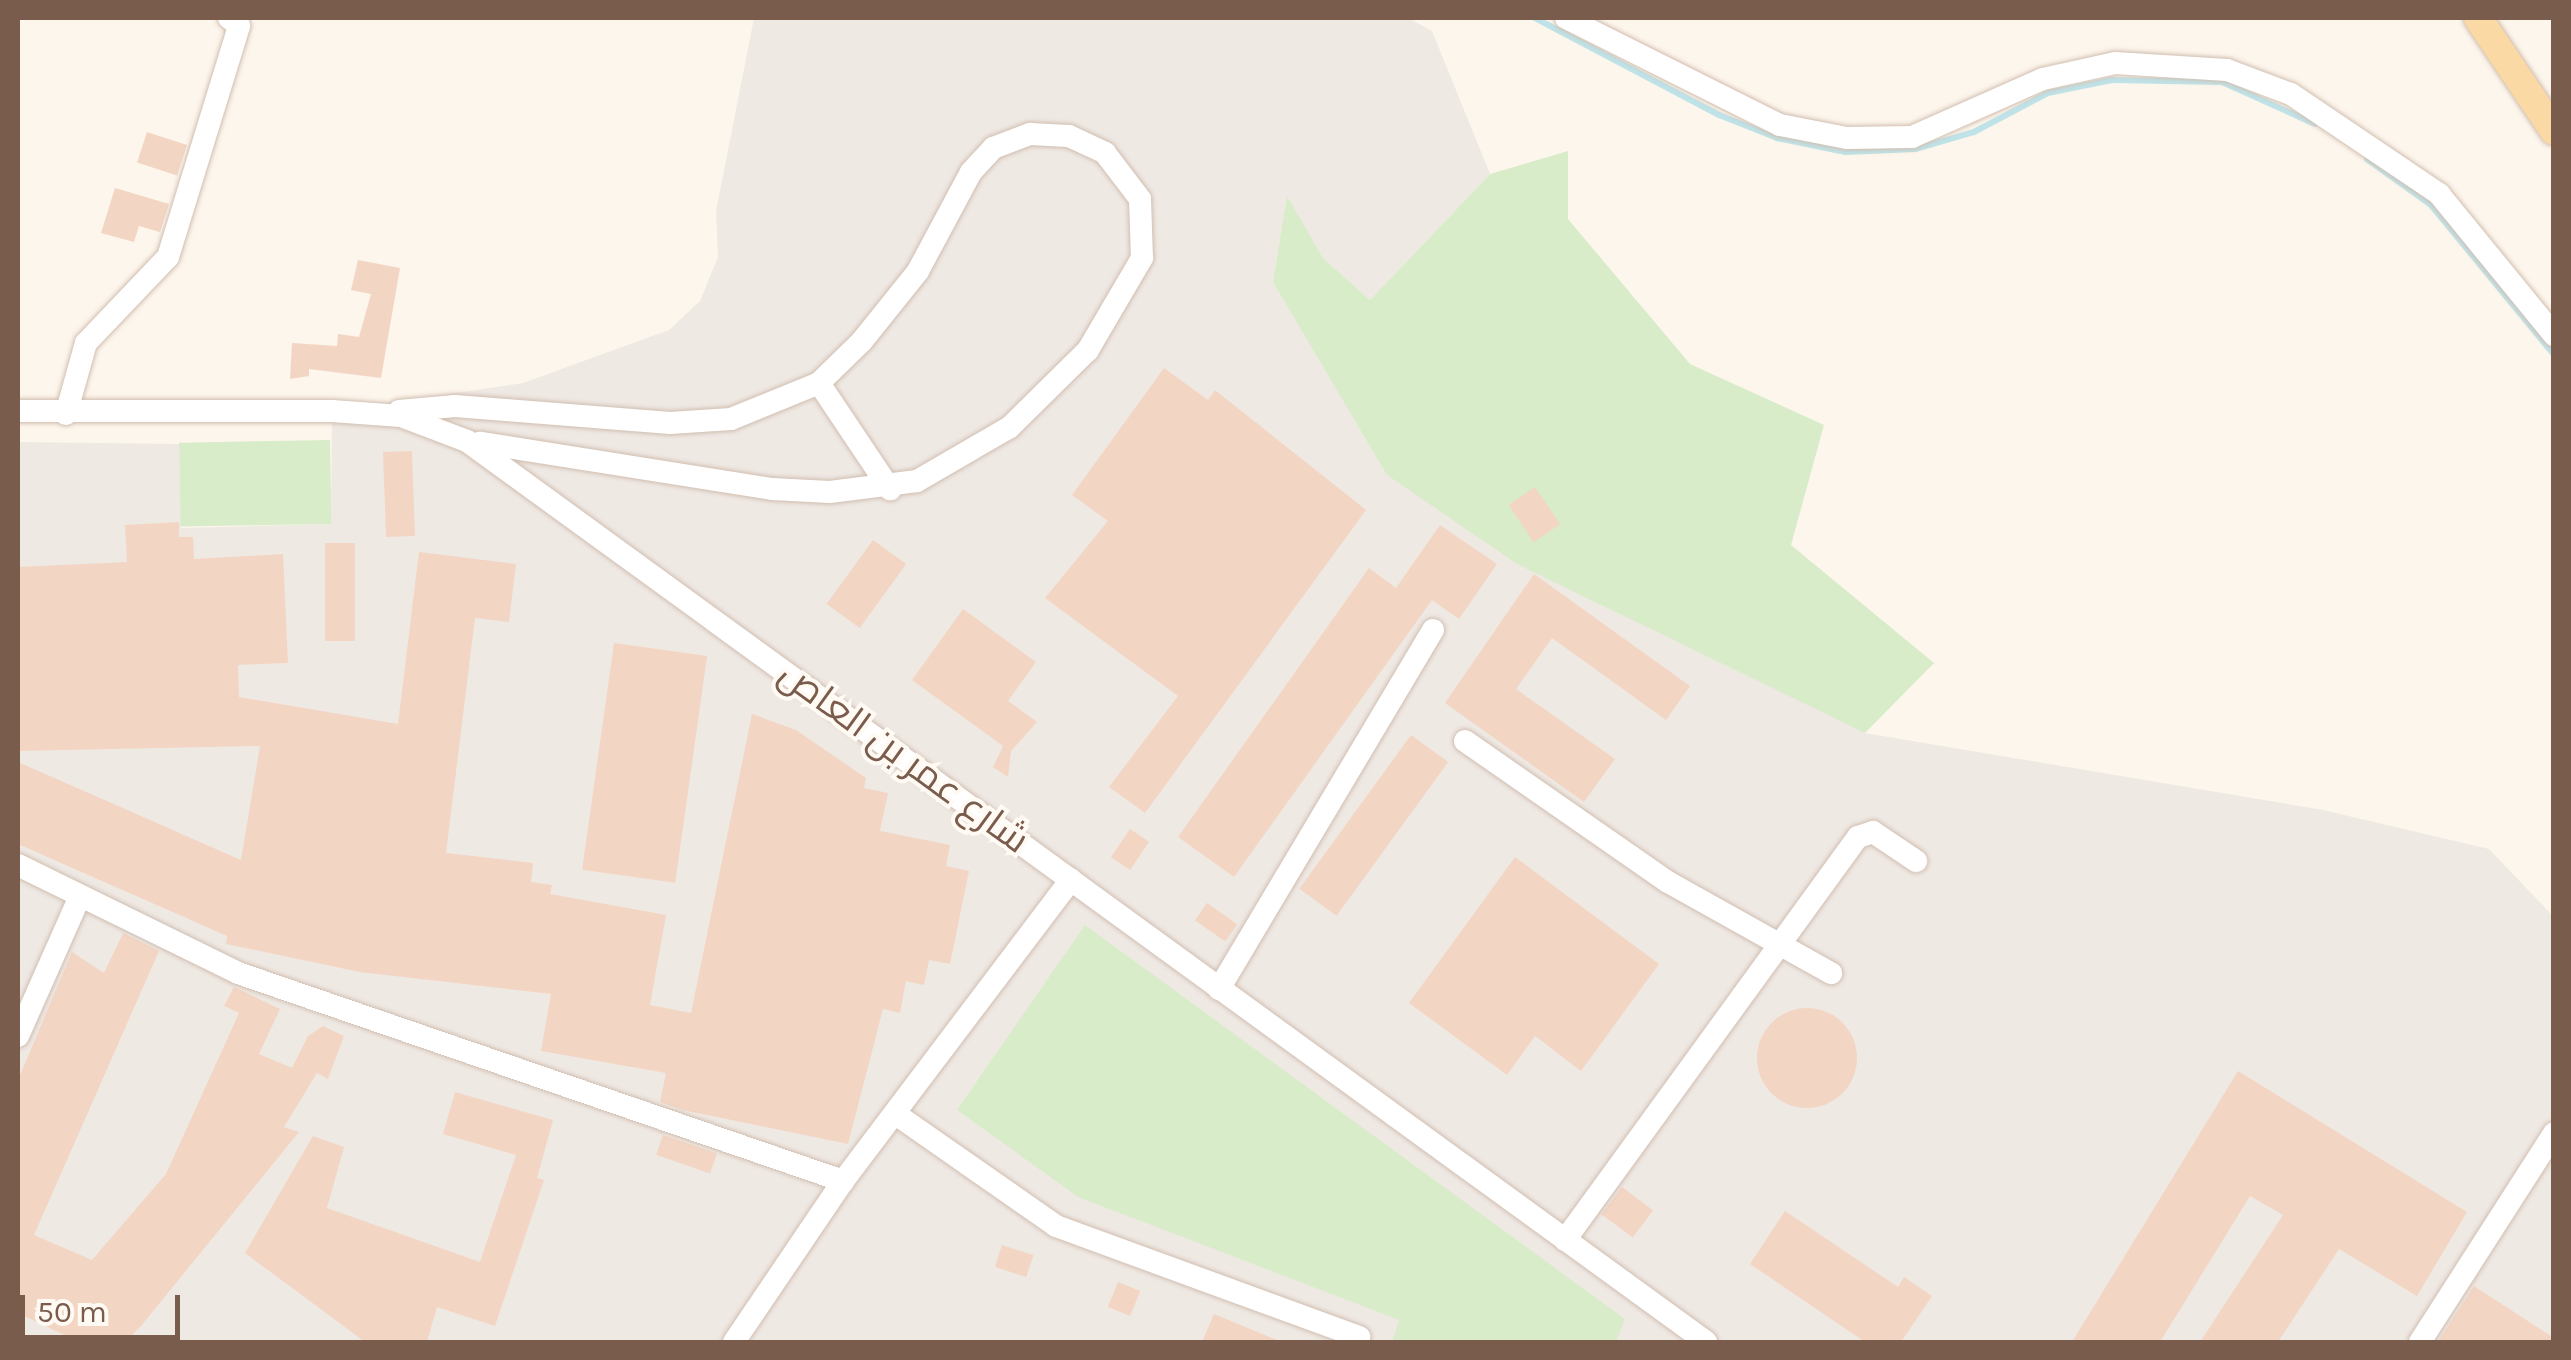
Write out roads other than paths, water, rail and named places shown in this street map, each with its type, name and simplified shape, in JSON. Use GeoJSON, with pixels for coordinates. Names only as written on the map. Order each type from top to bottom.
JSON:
{"type":"FeatureCollection","features":[{"type":"Feature","properties":{"kind":"main road"},"geometry":{"type":"LineString","coordinates":[[2478,18],[2554,130]]}},
{"type":"Feature","properties":{"kind":"street"},"geometry":{"type":"LineString","coordinates":[[66,414],[86,343],[168,257],[238,26],[229,18]]}},
{"type":"Feature","properties":{"kind":"street"},"geometry":{"type":"LineString","coordinates":[[1566,18],[1780,125],[1847,138],[1912,137],[2043,80],[2115,63],[2227,70],[2291,94],[2439,194],[2554,335]]}},
{"type":"Feature","properties":{"kind":"street"},"geometry":{"type":"LineString","coordinates":[[383,414],[455,406],[700,423],[758,411],[819,383],[900,295],[993,148],[1030,134],[1069,136],[1105,152],[1131,182],[1144,219],[1142,258],[1088,350],[981,448],[890,489],[716,482],[467,441]]}},
{"type":"Feature","properties":{"kind":"street"},"geometry":{"type":"LineString","coordinates":[[819,383],[890,489]]}},
{"type":"Feature","properties":{"kind":"street","name":"شارع عمر بن العاص"},"geometry":{"type":"LineString","coordinates":[[18,410],[66,414],[383,414],[467,441],[1706,1342]]}},
{"type":"Feature","properties":{"kind":"street"},"geometry":{"type":"LineString","coordinates":[[1219,990],[1433,630]]}},
{"type":"Feature","properties":{"kind":"street"},"geometry":{"type":"LineString","coordinates":[[1465,740],[1668,882],[1831,973]]}},
{"type":"Feature","properties":{"kind":"street"},"geometry":{"type":"LineString","coordinates":[[1565,1240],[1776,944],[1865,832],[1916,861]]}},
{"type":"Feature","properties":{"kind":"street"},"geometry":{"type":"LineString","coordinates":[[18,865],[238,973],[843,1181]]}},
{"type":"Feature","properties":{"kind":"street"},"geometry":{"type":"LineString","coordinates":[[734,1342],[843,1181],[897,1115],[1071,879]]}},
{"type":"Feature","properties":{"kind":"street"},"geometry":{"type":"LineString","coordinates":[[18,1036],[80,896]]}},
{"type":"Feature","properties":{"kind":"street"},"geometry":{"type":"LineString","coordinates":[[897,1115],[1056,1226],[1359,1337]]}},
{"type":"Feature","properties":{"kind":"street"},"geometry":{"type":"LineString","coordinates":[[2420,1342],[2554,1133]]}},
{"type":"Feature","properties":{"kind":"waterway"},"geometry":{"type":"LineString","coordinates":[[1535,18],[1719,115],[1777,138],[1846,152],[1915,149],[1974,132],[2048,93],[2112,80],[2222,82],[2315,124]]}},
{"type":"Feature","properties":{"kind":"waterway"},"geometry":{"type":"LineString","coordinates":[[2367,159],[2431,205],[2554,355]]}}]}
